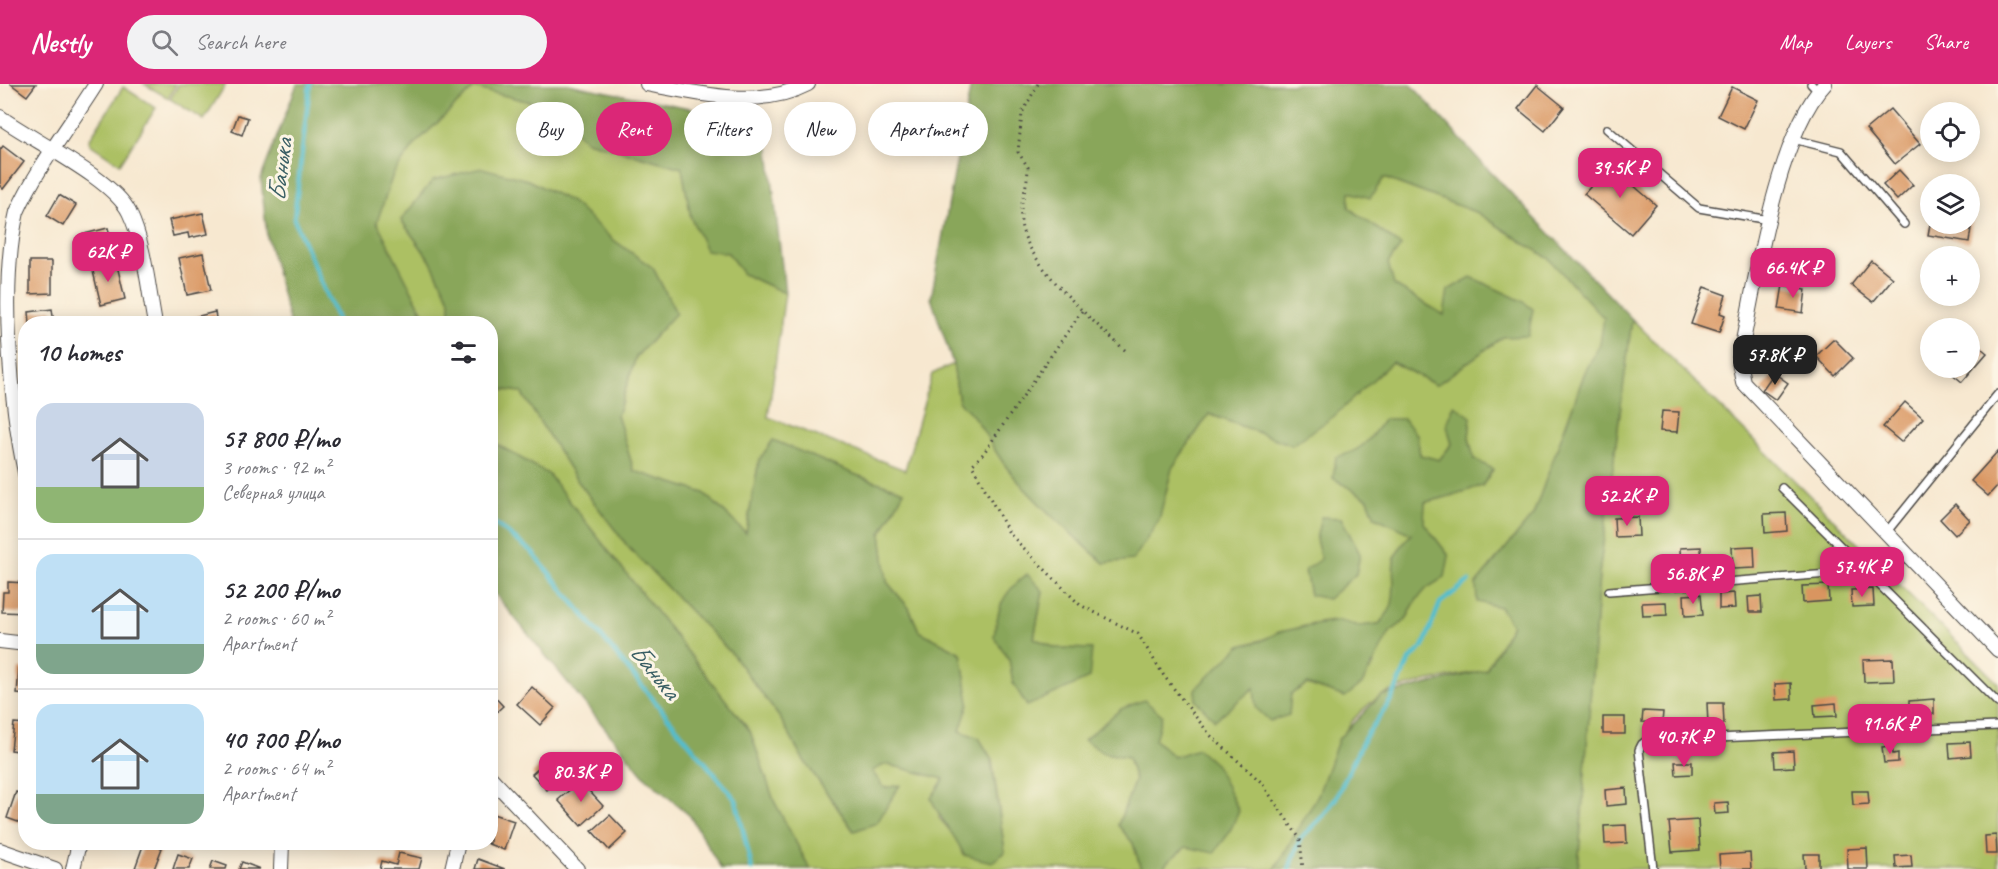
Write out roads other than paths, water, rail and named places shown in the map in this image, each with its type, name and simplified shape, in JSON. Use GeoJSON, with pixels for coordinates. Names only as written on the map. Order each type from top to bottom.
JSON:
{"type":"FeatureCollection","features":[{"type":"Feature","properties":{"kind":"street"},"geometry":{"type":"LineString","coordinates":[[18,426],[4,336],[1,291],[7,242],[16,213],[33,180],[54,152],[96,84]]}},
{"type":"Feature","properties":{"kind":"street"},"geometry":{"type":"LineString","coordinates":[[646,84],[741,97],[773,97],[808,84]]}},
{"type":"Feature","properties":{"kind":"street"},"geometry":{"type":"LineString","coordinates":[[1818,86],[1792,139],[1769,220],[1739,361],[1743,382],[1998,650]]}},
{"type":"Feature","properties":{"kind":"street"},"geometry":{"type":"LineString","coordinates":[[0,117],[112,190],[129,211],[138,237],[153,316]]}},
{"type":"Feature","properties":{"kind":"street"},"geometry":{"type":"LineString","coordinates":[[0,641],[18,643]]}},
{"type":"Feature","properties":{"kind":"street"},"geometry":{"type":"LineString","coordinates":[[498,785],[577,869]]}},
{"type":"Feature","properties":{"kind":"street"},"geometry":{"type":"LineString","coordinates":[[0,850],[55,869]]}},
{"type":"Feature","properties":{"kind":"street"},"geometry":{"type":"LineString","coordinates":[[73,869],[77,850]]}},
{"type":"Feature","properties":{"kind":"street"},"geometry":{"type":"LineString","coordinates":[[281,869],[282,850]]}},
{"type":"Feature","properties":{"kind":"street"},"geometry":{"type":"LineString","coordinates":[[452,869],[456,850]]}},
{"type":"Feature","properties":{"kind":"lane"},"geometry":{"type":"LineString","coordinates":[[1607,129],[1699,208],[1769,220]]}},
{"type":"Feature","properties":{"kind":"lane"},"geometry":{"type":"LineString","coordinates":[[1792,139],[1841,152],[1904,224]]}},
{"type":"Feature","properties":{"kind":"lane"},"geometry":{"type":"LineString","coordinates":[[1886,534],[1998,394]]}},
{"type":"Feature","properties":{"kind":"lane"},"geometry":{"type":"LineString","coordinates":[[1782,488],[1998,703]]}},
{"type":"Feature","properties":{"kind":"lane"},"geometry":{"type":"LineString","coordinates":[[1609,591],[1867,571]]}},
{"type":"Feature","properties":{"kind":"lane"},"geometry":{"type":"LineString","coordinates":[[1653,869],[1639,750],[1646,741],[1998,726]]}},
{"type":"Feature","properties":{"kind":"waterway","name":"Банька"},"geometry":{"type":"LineString","coordinates":[[310,84],[294,219],[336,316]]}},
{"type":"Feature","properties":{"kind":"waterway","name":"Банька"},"geometry":{"type":"LineString","coordinates":[[498,526],[531,551],[736,800],[752,869]]}},
{"type":"Feature","properties":{"kind":"waterway"},"geometry":{"type":"LineString","coordinates":[[1289,869],[1300,839],[1323,816],[1336,798],[1364,739],[1391,700],[1409,661],[1424,645],[1440,603],[1469,581]]}}]}
